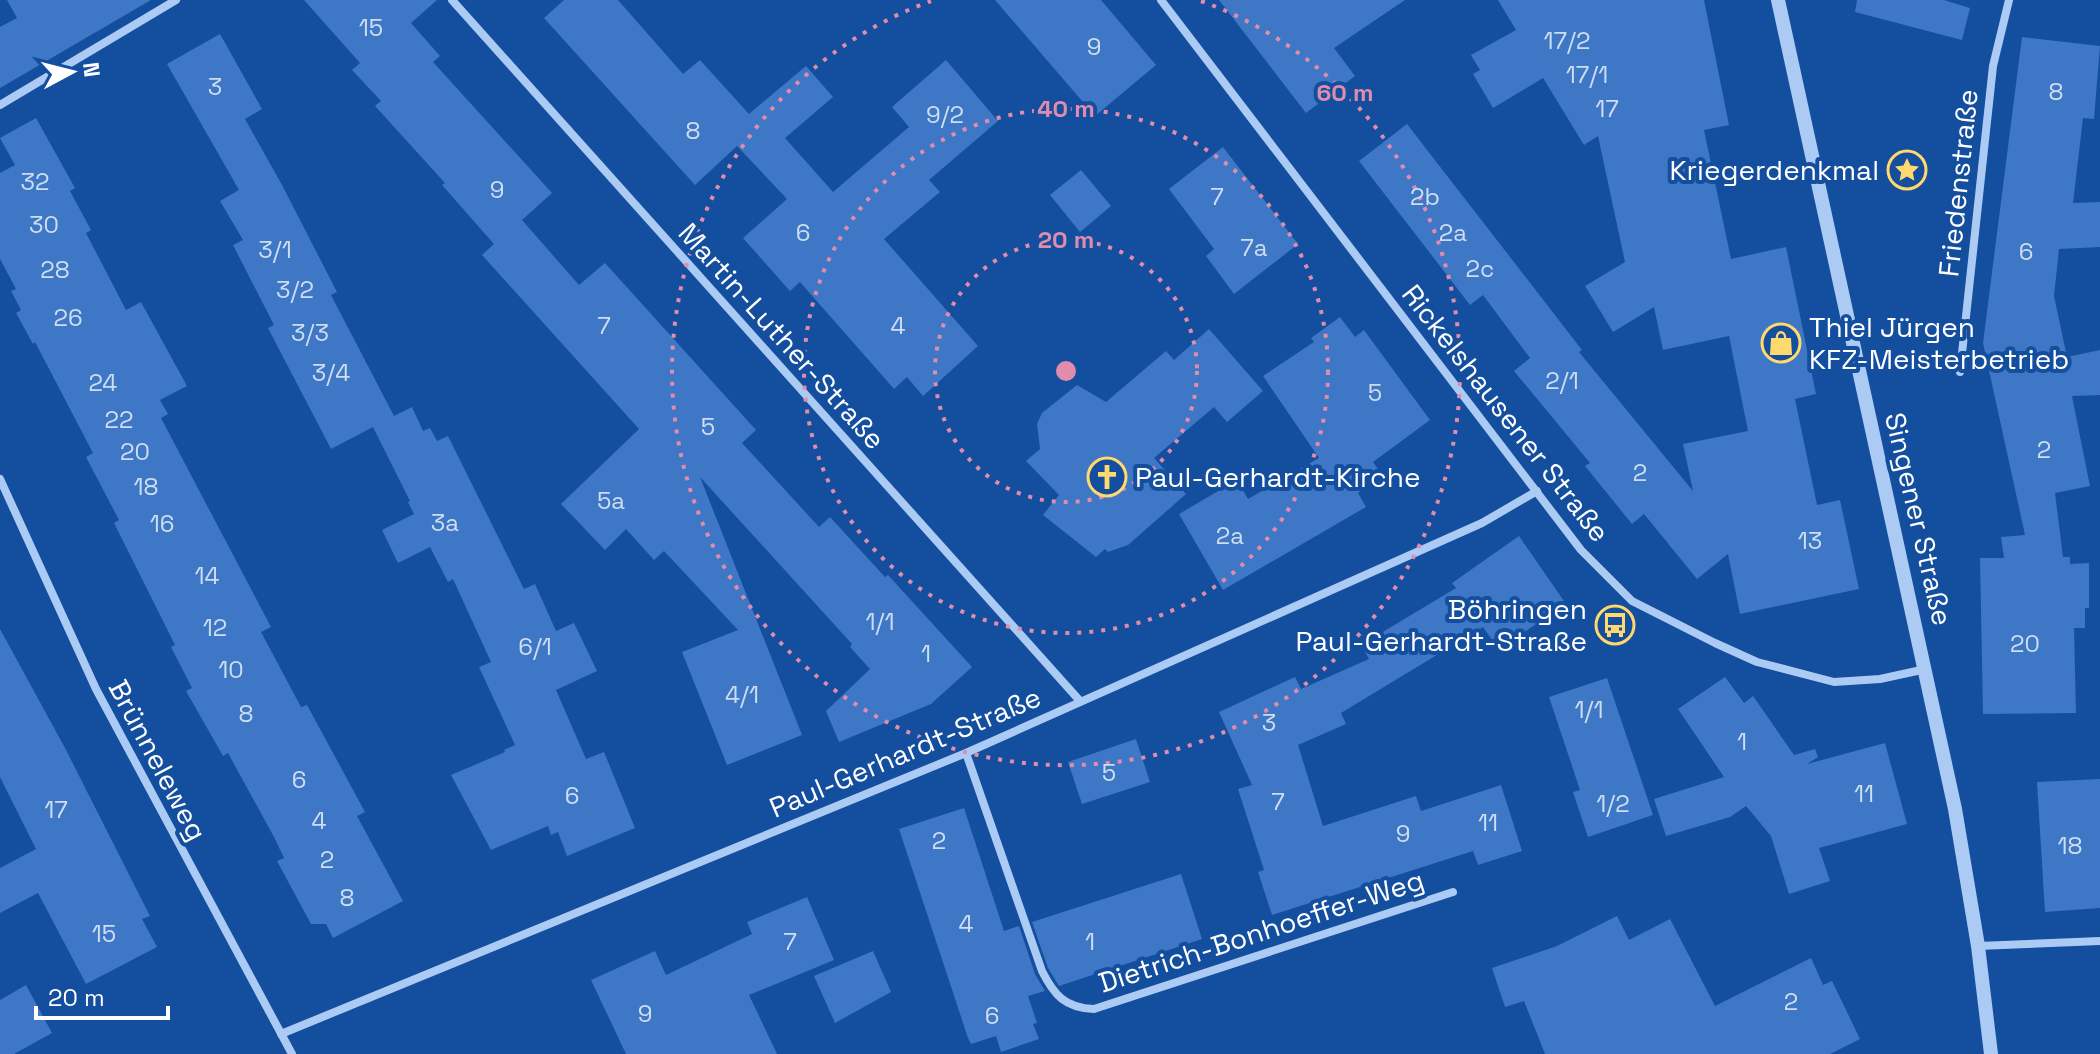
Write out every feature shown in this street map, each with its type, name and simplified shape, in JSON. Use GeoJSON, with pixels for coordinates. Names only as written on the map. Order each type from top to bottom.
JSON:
{"type":"FeatureCollection","features":[{"type":"Feature","properties":{"kind":"street"},"geometry":{"type":"LineString","coordinates":[[0,105],[176,0]]}},
{"type":"Feature","properties":{"kind":"street","name":"Martin-Luther-Straße"},"geometry":{"type":"LineString","coordinates":[[452,0],[1080,701]]}},
{"type":"Feature","properties":{"kind":"street","name":"Rickelshausener Straße"},"geometry":{"type":"LineString","coordinates":[[1161,0],[1581,550],[1632,601],[1757,662],[1834,682],[1880,679],[1926,669]]}},
{"type":"Feature","properties":{"kind":"street","name":"Singener Straße"},"geometry":{"type":"LineString","coordinates":[[1778,0],[1955,809],[1978,946],[1991,1054]]}},
{"type":"Feature","properties":{"kind":"street","name":"Friedenstraße"},"geometry":{"type":"LineString","coordinates":[[1960,372],[1993,66],[2009,0]]}},
{"type":"Feature","properties":{"kind":"street","name":"Brünneleweg"},"geometry":{"type":"LineString","coordinates":[[0,479],[96,689],[292,1054]]}},
{"type":"Feature","properties":{"kind":"street","name":"Paul-Gerhardt-Straße"},"geometry":{"type":"LineString","coordinates":[[281,1034],[966,753],[1482,523],[1537,491]]}},
{"type":"Feature","properties":{"kind":"street","name":"Dietrich-Bonhoeffer-Weg"},"geometry":{"type":"LineString","coordinates":[[966,753],[1042,971],[1052,990],[1064,1003],[1078,1009],[1094,1009],[1453,892]]}},
{"type":"Feature","properties":{"kind":"street"},"geometry":{"type":"LineString","coordinates":[[1978,946],[2100,941]]}},
{"type":"Feature","properties":{"kind":"building"},"geometry":{"type":"Polygon","coordinates":[[[7,0],[151,0],[0,88],[0,27],[17,18],[7,0]]]}},
{"type":"Feature","properties":{"kind":"building"},"geometry":{"type":"Polygon","coordinates":[[[304,0],[437,0],[411,23],[440,56],[433,62],[552,193],[522,220],[579,285],[605,263],[756,430],[742,443],[819,527],[830,517],[972,667],[931,704],[839,742],[826,711],[870,669],[850,647],[852,644],[700,477],[802,735],[727,765],[682,652],[738,630],[664,551],[654,560],[626,529],[605,550],[561,504],[639,429],[482,255],[494,244],[442,185],[445,183],[375,106],[381,101],[352,70],[360,63],[304,0]]]}},
{"type":"Feature","properties":{"kind":"building"},"geometry":{"type":"Polygon","coordinates":[[[564,0],[618,0],[683,74],[700,60],[749,114],[806,66],[833,97],[785,138],[833,192],[909,127],[892,107],[946,60],[998,121],[929,180],[940,192],[884,239],[978,346],[923,396],[907,377],[894,389],[800,282],[790,291],[743,238],[787,199],[737,146],[695,185],[544,18],[564,0]]]}},
{"type":"Feature","properties":{"kind":"building"},"geometry":{"type":"Polygon","coordinates":[[[995,0],[1101,0],[1156,65],[1095,116],[995,0]]]}},
{"type":"Feature","properties":{"kind":"building"},"geometry":{"type":"Polygon","coordinates":[[[1219,0],[1405,0],[1334,48],[1355,76],[1306,113],[1219,0]]]}},
{"type":"Feature","properties":{"kind":"building"},"geometry":{"type":"Polygon","coordinates":[[[1498,0],[1704,0],[1729,125],[1704,130],[1731,259],[1786,247],[1816,394],[1795,399],[1817,505],[1840,500],[1859,589],[1740,614],[1728,554],[1697,579],[1644,514],[1632,524],[1585,466],[1590,463],[1514,371],[1530,358],[1483,295],[1470,305],[1359,161],[1407,124],[1582,350],[1579,352],[1693,491],[1683,444],[1748,431],[1729,336],[1663,350],[1654,307],[1613,332],[1585,286],[1625,262],[1598,136],[1584,145],[1543,78],[1493,108],[1473,74],[1480,70],[1471,55],[1516,30],[1498,0]]]}},
{"type":"Feature","properties":{"kind":"building"},"geometry":{"type":"Polygon","coordinates":[[[1857,0],[1944,0],[1970,8],[1962,40],[1855,12],[1857,0]]]}},
{"type":"Feature","properties":{"kind":"building"},"geometry":{"type":"Polygon","coordinates":[[[220,34],[262,109],[245,119],[337,292],[331,295],[394,416],[412,407],[423,431],[430,428],[437,441],[448,436],[524,589],[535,584],[556,631],[574,623],[597,671],[556,690],[586,759],[604,752],[635,828],[567,856],[558,832],[551,835],[548,826],[491,850],[451,775],[515,745],[479,667],[491,662],[453,579],[448,582],[430,547],[398,563],[382,530],[414,514],[373,427],[331,449],[268,328],[274,325],[233,245],[243,240],[220,201],[239,190],[167,64],[220,34]]]}},
{"type":"Feature","properties":{"kind":"building"},"geometry":{"type":"Polygon","coordinates":[[[2022,37],[2100,46],[2094,119],[2083,118],[2073,203],[2100,202],[2100,247],[2059,249],[2054,296],[2067,357],[2100,350],[2100,395],[2072,396],[2090,486],[2055,493],[2063,557],[2070,557],[2070,564],[2089,563],[2089,608],[2085,608],[2085,628],[2074,628],[2076,713],[1983,714],[1980,558],[2004,558],[2001,537],[2025,535],[1983,343],[2022,37]]]}},
{"type":"Feature","properties":{"kind":"building"},"geometry":{"type":"Polygon","coordinates":[[[36,118],[75,188],[70,191],[91,230],[86,233],[126,310],[141,302],[187,386],[160,400],[168,414],[161,418],[271,627],[261,632],[301,707],[307,705],[365,812],[357,816],[403,901],[333,938],[326,924],[311,924],[277,861],[284,858],[274,837],[228,753],[223,756],[186,691],[192,688],[171,647],[175,645],[114,523],[119,520],[86,457],[93,453],[35,342],[33,344],[16,313],[21,310],[11,291],[16,289],[0,259],[0,173],[15,165],[0,138],[36,118]]]}},
{"type":"Feature","properties":{"kind":"building"},"geometry":{"type":"Polygon","coordinates":[[[1223,147],[1298,244],[1234,294],[1206,256],[1214,249],[1169,189],[1223,147]]]}},
{"type":"Feature","properties":{"kind":"building"},"geometry":{"type":"Polygon","coordinates":[[[1081,170],[1111,206],[1080,232],[1050,195],[1081,170]]]}},
{"type":"Feature","properties":{"kind":"building"},"geometry":{"type":"Polygon","coordinates":[[[1340,317],[1355,337],[1364,330],[1430,420],[1373,462],[1382,475],[1358,493],[1366,507],[1223,590],[1179,514],[1237,480],[1248,499],[1319,458],[1263,376],[1314,342],[1311,338],[1340,317]]]}},
{"type":"Feature","properties":{"kind":"building","name":"Paul-Gerhardt-Kirche"},"geometry":{"type":"Polygon","coordinates":[[[1209,329],[1263,391],[1227,422],[1214,407],[1154,458],[1186,494],[1128,545],[1108,552],[1105,549],[1096,557],[1043,515],[1059,495],[1026,461],[1040,449],[1037,424],[1042,413],[1077,385],[1106,402],[1166,351],[1174,360],[1209,329]]]}},
{"type":"Feature","properties":{"kind":"building"},"geometry":{"type":"Polygon","coordinates":[[[1519,536],[1566,604],[1508,643],[1494,643],[1483,627],[1341,713],[1346,724],[1298,745],[1323,826],[1416,796],[1421,811],[1501,785],[1522,851],[1478,865],[1473,851],[1272,915],[1258,872],[1264,870],[1238,789],[1252,785],[1219,712],[1295,677],[1301,689],[1369,659],[1361,645],[1456,588],[1452,583],[1519,536]]]}},
{"type":"Feature","properties":{"kind":"building"},"geometry":{"type":"Polygon","coordinates":[[[0,629],[65,748],[150,916],[142,919],[157,947],[86,984],[38,893],[0,913],[0,868],[36,849],[0,777],[0,629]]]}},
{"type":"Feature","properties":{"kind":"building"},"geometry":{"type":"Polygon","coordinates":[[[1725,677],[1744,703],[1753,696],[1794,755],[1815,749],[1818,757],[1807,764],[1885,743],[1907,824],[1819,848],[1830,881],[1789,894],[1771,836],[1746,806],[1730,817],[1666,836],[1654,799],[1724,777],[1678,709],[1725,677]]]}},
{"type":"Feature","properties":{"kind":"building"},"geometry":{"type":"Polygon","coordinates":[[[1607,678],[1653,815],[1588,837],[1573,792],[1580,790],[1549,697],[1607,678]]]}},
{"type":"Feature","properties":{"kind":"building"},"geometry":{"type":"Polygon","coordinates":[[[1136,739],[1150,782],[1082,804],[1068,762],[1136,739]]]}},
{"type":"Feature","properties":{"kind":"building"},"geometry":{"type":"Polygon","coordinates":[[[2100,779],[2100,908],[2045,912],[2037,782],[2100,779]]]}},
{"type":"Feature","properties":{"kind":"building"},"geometry":{"type":"Polygon","coordinates":[[[964,808],[1004,931],[1019,926],[1035,974],[1045,991],[1028,996],[1039,1039],[1001,1052],[996,1036],[971,1044],[968,1038],[899,829],[964,808]]]}},
{"type":"Feature","properties":{"kind":"building"},"geometry":{"type":"Polygon","coordinates":[[[1181,874],[1202,939],[1059,986],[1048,968],[1032,922],[1181,874]]]}},
{"type":"Feature","properties":{"kind":"building"},"geometry":{"type":"Polygon","coordinates":[[[807,897],[834,960],[749,995],[777,1054],[626,1054],[591,980],[655,951],[666,975],[752,934],[747,922],[807,897]]]}},
{"type":"Feature","properties":{"kind":"building"},"geometry":{"type":"Polygon","coordinates":[[[1617,916],[1629,940],[1670,919],[1715,1006],[1811,958],[1823,985],[1832,981],[1860,1039],[1830,1054],[1545,1054],[1524,1001],[1505,1007],[1492,968],[1557,946],[1617,916]]]}},
{"type":"Feature","properties":{"kind":"building"},"geometry":{"type":"Polygon","coordinates":[[[873,951],[891,992],[835,1023],[814,976],[873,951]]]}},
{"type":"Feature","properties":{"kind":"building"},"geometry":{"type":"Polygon","coordinates":[[[26,985],[52,1033],[14,1054],[0,1054],[0,1000],[26,985]]]}},
{"type":"Feature","properties":{"kind":"place","name":"Kriegerdenkmal"},"geometry":{"type":"Point","coordinates":[1907,170]}},
{"type":"Feature","properties":{"kind":"place","name":"Thiel Jürgen KFZ-Meisterbetrieb"},"geometry":{"type":"Point","coordinates":[1781,343]}},
{"type":"Feature","properties":{"kind":"place","name":"Paul-Gerhardt-Kirche"},"geometry":{"type":"Point","coordinates":[1107,477]}},
{"type":"Feature","properties":{"kind":"place","name":"Böhringen Paul-Gerhardt-Straße"},"geometry":{"type":"Point","coordinates":[1615,625]}}]}
